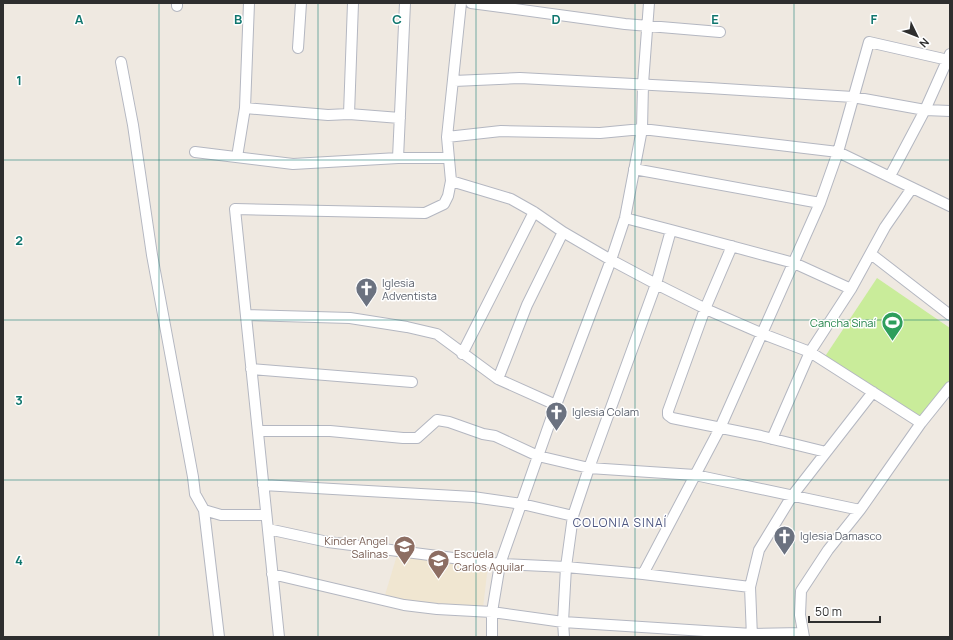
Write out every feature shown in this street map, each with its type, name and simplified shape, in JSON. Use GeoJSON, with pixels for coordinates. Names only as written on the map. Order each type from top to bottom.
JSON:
{"type":"FeatureCollection","features":[{"type":"Feature","properties":{"kind":"street"},"geometry":{"type":"LineString","coordinates":[[237,157],[245,108],[249,3]]}},
{"type":"Feature","properties":{"kind":"street"},"geometry":{"type":"LineString","coordinates":[[298,48],[301,3]]}},
{"type":"Feature","properties":{"kind":"street"},"geometry":{"type":"LineString","coordinates":[[349,114],[353,3]]}},
{"type":"Feature","properties":{"kind":"street"},"geometry":{"type":"LineString","coordinates":[[398,158],[405,3]]}},
{"type":"Feature","properties":{"kind":"street"},"geometry":{"type":"LineString","coordinates":[[279,637],[235,208],[425,213],[444,204],[448,196],[451,181],[448,137],[461,3]]}},
{"type":"Feature","properties":{"kind":"street"},"geometry":{"type":"LineString","coordinates":[[472,3],[626,24],[720,32]]}},
{"type":"Feature","properties":{"kind":"street"},"geometry":{"type":"LineString","coordinates":[[492,637],[492,612],[500,564],[556,405],[611,260],[625,218],[642,129],[643,84],[649,3]]}},
{"type":"Feature","properties":{"kind":"street"},"geometry":{"type":"LineString","coordinates":[[643,574],[720,428],[820,203],[838,152],[869,42],[949,57],[925,110],[890,176]]}},
{"type":"Feature","properties":{"kind":"street"},"geometry":{"type":"LineString","coordinates":[[121,62],[133,125],[152,255],[194,477],[195,494],[204,510],[219,637]]}},
{"type":"Feature","properties":{"kind":"street"},"geometry":{"type":"LineString","coordinates":[[454,81],[520,78],[853,97],[925,110],[950,112]]}},
{"type":"Feature","properties":{"kind":"street"},"geometry":{"type":"LineString","coordinates":[[245,108],[328,115],[349,114],[400,118]]}},
{"type":"Feature","properties":{"kind":"street"},"geometry":{"type":"LineString","coordinates":[[448,137],[501,131],[600,133],[642,129],[838,152],[950,206]]}},
{"type":"Feature","properties":{"kind":"street"},"geometry":{"type":"LineString","coordinates":[[195,152],[293,164],[398,158],[449,158]]}},
{"type":"Feature","properties":{"kind":"street"},"geometry":{"type":"LineString","coordinates":[[634,169],[820,203]]}},
{"type":"Feature","properties":{"kind":"street"},"geometry":{"type":"LineString","coordinates":[[451,181],[511,200],[534,212],[563,232],[611,260],[656,284],[706,309],[763,334],[810,352],[921,423]]}},
{"type":"Feature","properties":{"kind":"street"},"geometry":{"type":"LineString","coordinates":[[772,439],[810,352],[851,289],[885,227],[912,188]]}},
{"type":"Feature","properties":{"kind":"street"},"geometry":{"type":"LineString","coordinates":[[462,354],[534,212]]}},
{"type":"Feature","properties":{"kind":"street"},"geometry":{"type":"LineString","coordinates":[[625,218],[794,264],[851,289]]}},
{"type":"Feature","properties":{"kind":"street"},"geometry":{"type":"LineString","coordinates":[[564,637],[563,622],[566,567],[573,516],[656,284],[671,230]]}},
{"type":"Feature","properties":{"kind":"street"},"geometry":{"type":"LineString","coordinates":[[498,379],[527,305],[563,232]]}},
{"type":"Feature","properties":{"kind":"street"},"geometry":{"type":"LineString","coordinates":[[732,246],[706,309],[668,410],[668,415],[672,418],[826,452]]}},
{"type":"Feature","properties":{"kind":"street"},"geometry":{"type":"LineString","coordinates":[[871,254],[950,315]]}},
{"type":"Feature","properties":{"kind":"street"},"geometry":{"type":"LineString","coordinates":[[246,315],[350,318],[408,327],[437,334],[462,354],[498,379],[556,405]]}},
{"type":"Feature","properties":{"kind":"street"},"geometry":{"type":"LineString","coordinates":[[251,369],[412,382]]}},
{"type":"Feature","properties":{"kind":"street"},"geometry":{"type":"LineString","coordinates":[[272,574],[404,605],[437,610],[492,612],[563,622],[752,636],[804,635],[800,615],[802,591],[828,550],[860,510],[921,423],[950,387]]}},
{"type":"Feature","properties":{"kind":"street"},"geometry":{"type":"LineString","coordinates":[[752,636],[750,587],[759,550],[792,496],[873,392]]}},
{"type":"Feature","properties":{"kind":"street"},"geometry":{"type":"LineString","coordinates":[[258,431],[330,431],[417,438],[437,420],[449,422],[483,434],[495,436],[538,456],[589,468],[695,474],[860,510]]}},
{"type":"Feature","properties":{"kind":"street"},"geometry":{"type":"LineString","coordinates":[[263,485],[473,498],[522,504],[573,516]]}},
{"type":"Feature","properties":{"kind":"street"},"geometry":{"type":"LineString","coordinates":[[204,510],[221,515],[266,515]]}},
{"type":"Feature","properties":{"kind":"street"},"geometry":{"type":"LineString","coordinates":[[268,529],[328,542],[500,564],[566,567],[643,574],[750,587]]}},
{"type":"Feature","properties":{"kind":"shaded area","name":"Escuela Carlos Aguilar"},"geometry":{"type":"Polygon","coordinates":[[[397,555],[488,565],[483,608],[408,601],[385,595],[397,555]]]}},
{"type":"Feature","properties":{"kind":"green space","name":"Cancha Sinaí"},"geometry":{"type":"Polygon","coordinates":[[[877,278],[950,328],[950,382],[922,420],[824,358],[877,278]]]}},
{"type":"Feature","properties":{"kind":"place","name":"Iglesia Adventista"},"geometry":{"type":"Point","coordinates":[366,308]}},
{"type":"Feature","properties":{"kind":"place","name":"Cancha Sinaí"},"geometry":{"type":"Point","coordinates":[892,342]}},
{"type":"Feature","properties":{"kind":"place","name":"Iglesia Colam"},"geometry":{"type":"Point","coordinates":[557,432]}},
{"type":"Feature","properties":{"kind":"place","name":"Iglesia Damasco"},"geometry":{"type":"Point","coordinates":[784,556]}},
{"type":"Feature","properties":{"kind":"place","name":"Kinder Angel Salinas"},"geometry":{"type":"Point","coordinates":[404,566]}},
{"type":"Feature","properties":{"kind":"place","name":"Escuela Carlos Aguilar"},"geometry":{"type":"Point","coordinates":[438,580]}},
{"type":"Feature","properties":{"kind":"district","name":"COLONIA SINAÍ"},"geometry":{"type":"Point","coordinates":[620,523]}}]}
